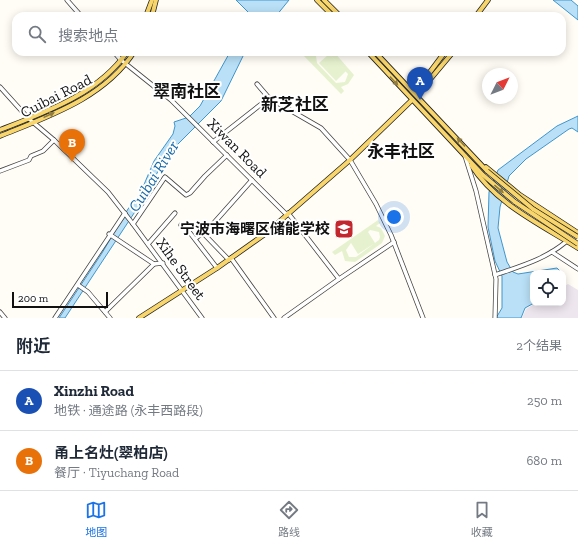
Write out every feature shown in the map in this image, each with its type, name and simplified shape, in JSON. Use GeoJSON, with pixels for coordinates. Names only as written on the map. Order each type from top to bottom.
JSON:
{"type":"FeatureCollection","features":[{"type":"Feature","properties":{"kind":"main road"},"geometry":{"type":"LineString","coordinates":[[148,12],[152,0]]}},
{"type":"Feature","properties":{"kind":"main road"},"geometry":{"type":"LineString","coordinates":[[153,12],[156,0]]}},
{"type":"Feature","properties":{"kind":"main road"},"geometry":{"type":"LineString","coordinates":[[317,0],[329,12]]}},
{"type":"Feature","properties":{"kind":"main road"},"geometry":{"type":"LineString","coordinates":[[324,0],[336,12]]}},
{"type":"Feature","properties":{"kind":"main road"},"geometry":{"type":"LineString","coordinates":[[479,12],[488,0]]}},
{"type":"Feature","properties":{"kind":"main road","name":"Cuibai Road"},"geometry":{"type":"LineString","coordinates":[[0,130],[83,94],[98,83],[124,56]]}},
{"type":"Feature","properties":{"kind":"main road","name":"Cuibai Road"},"geometry":{"type":"LineString","coordinates":[[0,136],[33,123],[94,93],[112,78],[126,64],[131,56]]}},
{"type":"Feature","properties":{"kind":"main road"},"geometry":{"type":"LineString","coordinates":[[372,56],[483,175],[515,202],[578,244]]}},
{"type":"Feature","properties":{"kind":"main road"},"geometry":{"type":"LineString","coordinates":[[379,56],[487,171],[533,209],[578,237]]}},
{"type":"Feature","properties":{"kind":"main road"},"geometry":{"type":"LineString","coordinates":[[416,95],[418,88],[443,56]]}},
{"type":"Feature","properties":{"kind":"main road"},"geometry":{"type":"LineString","coordinates":[[416,95],[450,56]]}},
{"type":"Feature","properties":{"kind":"main road"},"geometry":{"type":"LineString","coordinates":[[139,318],[182,292],[265,234],[350,160],[412,100]]}},
{"type":"Feature","properties":{"kind":"main road"},"geometry":{"type":"LineString","coordinates":[[465,156],[479,178],[504,202],[578,248]]}},
{"type":"Feature","properties":{"kind":"main road"},"geometry":{"type":"LineString","coordinates":[[480,162],[508,186],[567,228],[578,233]]}},
{"type":"Feature","properties":{"kind":"street"},"geometry":{"type":"LineString","coordinates":[[67,0],[78,12]]}},
{"type":"Feature","properties":{"kind":"street","name":"Xiwan Road"},"geometry":{"type":"LineString","coordinates":[[118,56],[188,116],[226,155],[288,214],[339,279]]}},
{"type":"Feature","properties":{"kind":"street"},"geometry":{"type":"LineString","coordinates":[[257,84],[269,98],[321,128],[350,160],[376,204],[394,242],[423,318]]}},
{"type":"Feature","properties":{"kind":"street","name":"Xihe Street"},"geometry":{"type":"LineString","coordinates":[[0,87],[33,123],[54,140],[108,192],[134,224],[202,318]]}},
{"type":"Feature","properties":{"kind":"street"},"geometry":{"type":"LineString","coordinates":[[213,142],[269,98]]}},
{"type":"Feature","properties":{"kind":"street"},"geometry":{"type":"LineString","coordinates":[[0,171],[29,160],[32,156],[44,151],[54,140]]}},
{"type":"Feature","properties":{"kind":"street"},"geometry":{"type":"LineString","coordinates":[[134,224],[165,177],[186,195],[190,194],[204,176],[226,155]]}},
{"type":"Feature","properties":{"kind":"street"},"geometry":{"type":"LineString","coordinates":[[465,156],[476,191],[495,275],[495,318]]}},
{"type":"Feature","properties":{"kind":"street"},"geometry":{"type":"LineString","coordinates":[[195,239],[218,219],[252,180]]}},
{"type":"Feature","properties":{"kind":"street"},"geometry":{"type":"LineString","coordinates":[[55,318],[125,213]]}},
{"type":"Feature","properties":{"kind":"street"},"geometry":{"type":"LineString","coordinates":[[148,244],[175,213]]}},
{"type":"Feature","properties":{"kind":"street"},"geometry":{"type":"LineString","coordinates":[[181,225],[195,239],[217,268]]}},
{"type":"Feature","properties":{"kind":"street"},"geometry":{"type":"LineString","coordinates":[[202,232],[230,259],[272,317]]}},
{"type":"Feature","properties":{"kind":"street"},"geometry":{"type":"LineString","coordinates":[[111,235],[154,264]]}},
{"type":"Feature","properties":{"kind":"street"},"geometry":{"type":"LineString","coordinates":[[495,275],[529,264],[552,252],[567,241]]}},
{"type":"Feature","properties":{"kind":"street"},"geometry":{"type":"LineString","coordinates":[[284,318],[394,242]]}},
{"type":"Feature","properties":{"kind":"street"},"geometry":{"type":"LineString","coordinates":[[552,252],[578,269]]}},
{"type":"Feature","properties":{"kind":"street"},"geometry":{"type":"LineString","coordinates":[[105,312],[154,264],[163,263]]}},
{"type":"Feature","properties":{"kind":"street"},"geometry":{"type":"LineString","coordinates":[[78,285],[88,292],[110,318]]}},
{"type":"Feature","properties":{"kind":"street"},"geometry":{"type":"LineString","coordinates":[[0,312],[4,318]]}},
{"type":"Feature","properties":{"kind":"shaded area"},"geometry":{"type":"Polygon","coordinates":[[[568,284],[578,290],[578,318],[522,318],[526,309],[531,306],[566,306],[566,285],[568,284]]]}},
{"type":"Feature","properties":{"kind":"green space"},"geometry":{"type":"Polygon","coordinates":[[[304,56],[316,56],[317,63],[336,83],[345,82],[348,74],[331,56],[337,56],[354,75],[348,84],[341,87],[344,91],[341,94],[304,56]]]}},
{"type":"Feature","properties":{"kind":"green space"},"geometry":{"type":"Polygon","coordinates":[[[327,56],[331,56],[346,71],[336,81],[319,63],[327,56]]]}},
{"type":"Feature","properties":{"kind":"green space"},"geometry":{"type":"Polygon","coordinates":[[[378,220],[380,223],[376,226],[381,228],[385,236],[382,243],[355,262],[345,261],[342,251],[335,255],[332,252],[378,220]],[[370,230],[368,232],[375,243],[379,240],[379,232],[370,230]],[[351,243],[346,250],[349,257],[356,257],[375,243],[358,254],[351,243]]]}},
{"type":"Feature","properties":{"kind":"water"},"geometry":{"type":"Polygon","coordinates":[[[236,0],[289,0],[279,12],[248,12],[236,0]]]}},
{"type":"Feature","properties":{"kind":"water"},"geometry":{"type":"Polygon","coordinates":[[[553,0],[571,0],[578,6],[578,20],[553,0]]]}},
{"type":"Feature","properties":{"kind":"water","name":"Cuibai River"},"geometry":{"type":"Polygon","coordinates":[[[228,56],[243,56],[221,101],[166,156],[144,198],[65,318],[59,318],[102,253],[128,209],[140,194],[154,161],[173,134],[175,126],[174,122],[189,117],[200,106],[228,56]]]}},
{"type":"Feature","properties":{"kind":"water"},"geometry":{"type":"Polygon","coordinates":[[[578,116],[578,132],[572,128],[569,129],[526,159],[509,176],[500,207],[498,228],[507,262],[513,272],[518,274],[530,272],[530,305],[525,308],[521,318],[496,318],[502,308],[502,276],[495,261],[488,227],[489,192],[498,170],[557,126],[578,116]]]}},
{"type":"Feature","properties":{"kind":"water"},"geometry":{"type":"Polygon","coordinates":[[[557,268],[559,270],[544,270],[557,268]]]}},
{"type":"Feature","properties":{"kind":"place","name":"Xinzhi Road"},"geometry":{"type":"Point","coordinates":[420,100]}},
{"type":"Feature","properties":{"kind":"place","name":"甬上名灶(翠柏店)"},"geometry":{"type":"Point","coordinates":[72,162]}},
{"type":"Feature","properties":{"kind":"place","name":"宁波市海曙区储能学校"},"geometry":{"type":"Point","coordinates":[344,229]}},
{"type":"Feature","properties":{"kind":"district","name":"翠南社区"},"geometry":{"type":"Point","coordinates":[187,91]}},
{"type":"Feature","properties":{"kind":"district","name":"新芝社区"},"geometry":{"type":"Point","coordinates":[295,104]}},
{"type":"Feature","properties":{"kind":"district","name":"永丰社区"},"geometry":{"type":"Point","coordinates":[401,151]}}]}
